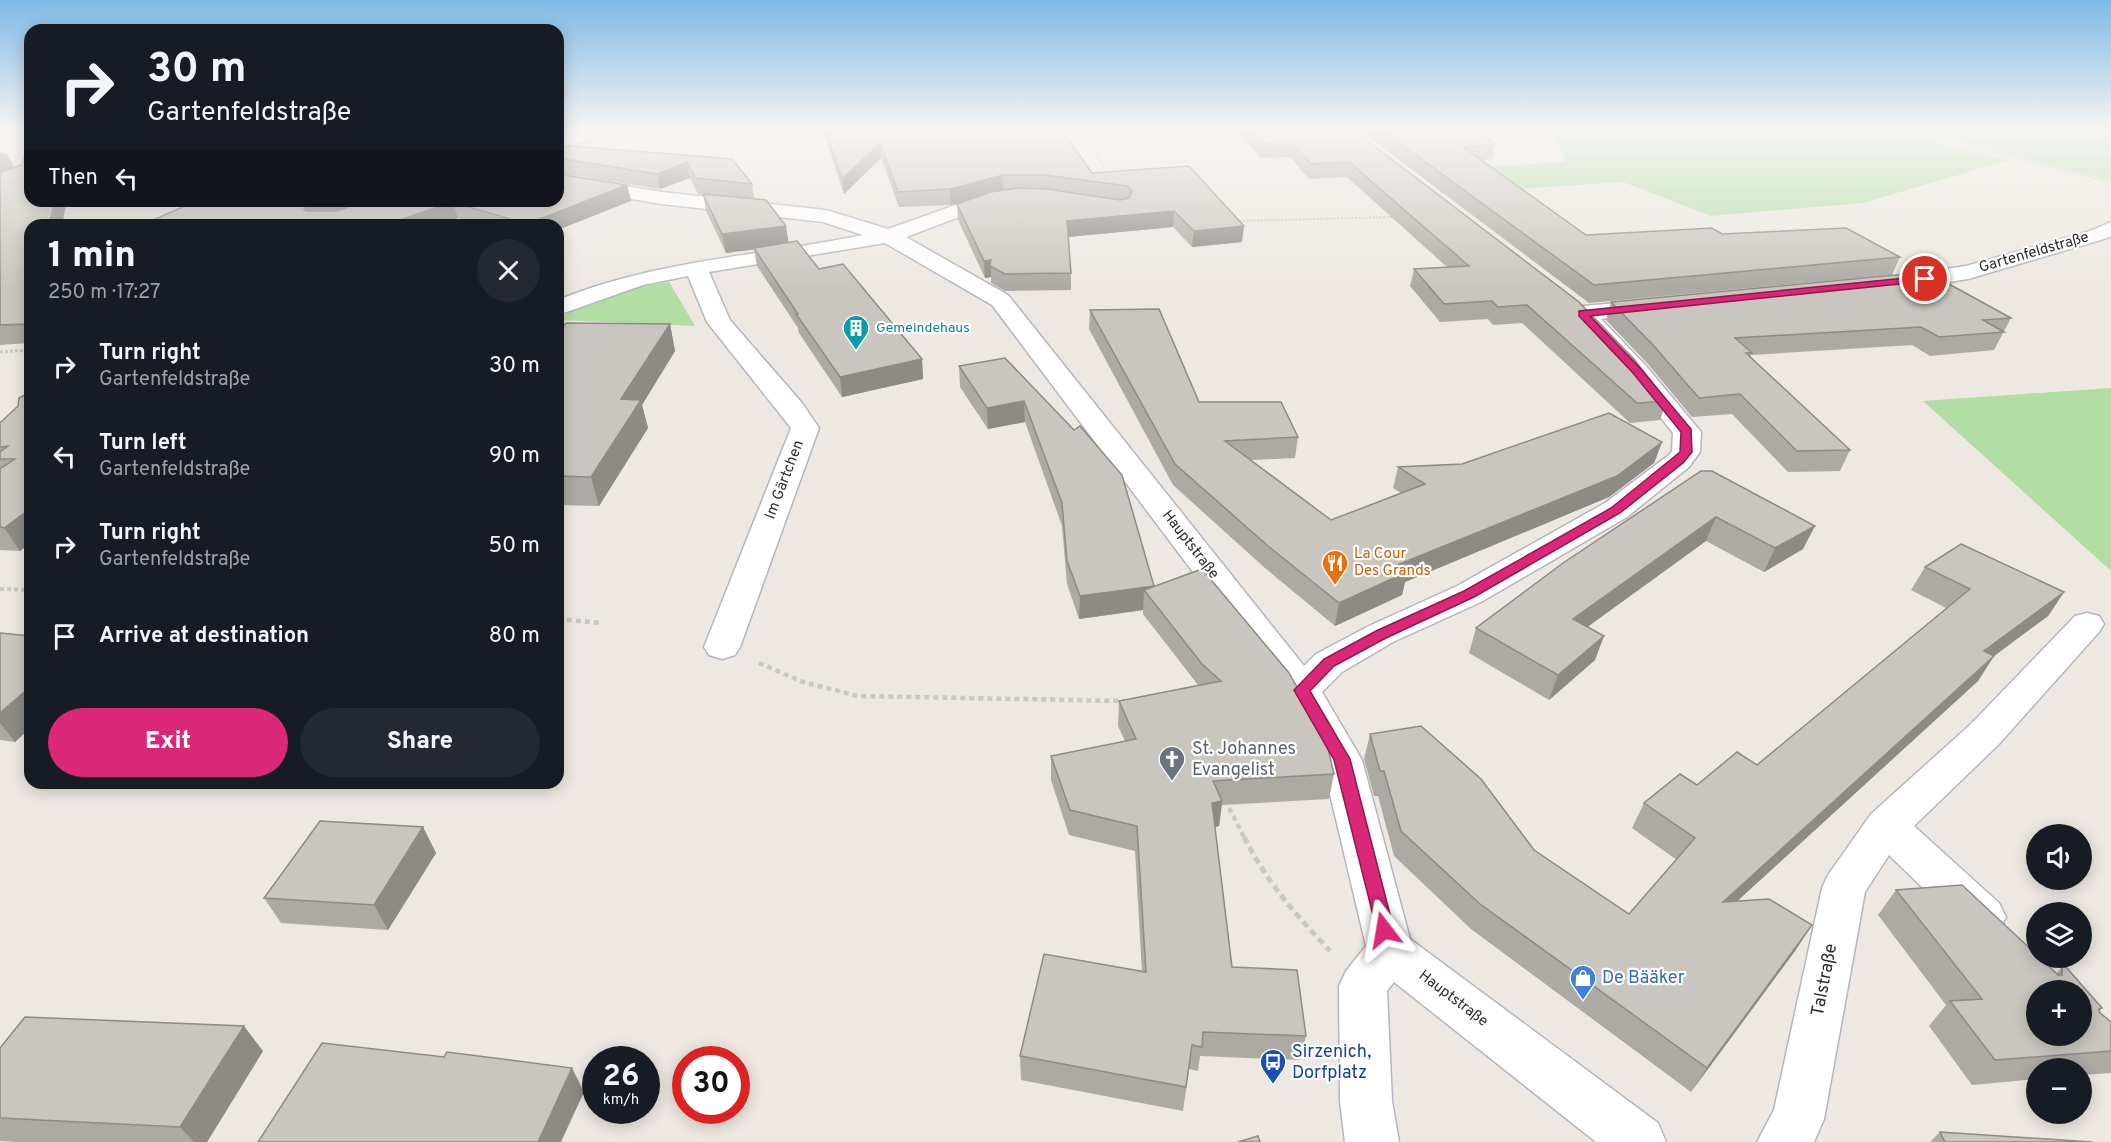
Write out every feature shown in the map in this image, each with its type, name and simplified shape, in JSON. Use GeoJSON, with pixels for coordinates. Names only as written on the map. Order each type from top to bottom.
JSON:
{"type":"FeatureCollection","features":[{"type":"Feature","properties":{"kind":"street","name":"Hauptstraße"},"geometry":{"type":"LineString","coordinates":[[566,182],[662,198],[826,216],[888,236],[1000,300],[1302,690],[1342,759],[1390,951],[1639,1142]]}},
{"type":"Feature","properties":{"kind":"street"},"geometry":{"type":"LineString","coordinates":[[564,305],[585,295],[641,278],[888,236],[994,200],[1021,196]]}},
{"type":"Feature","properties":{"kind":"street","name":"Gartenfeldstraße"},"geometry":{"type":"LineString","coordinates":[[1868,286],[1968,272],[2097,235],[2111,228]]}},
{"type":"Feature","properties":{"kind":"street","name":"Im Gärtchen"},"geometry":{"type":"LineString","coordinates":[[696,268],[719,322],[792,409],[804,428],[722,647]]}},
{"type":"Feature","properties":{"kind":"street"},"geometry":{"type":"LineString","coordinates":[[1302,690],[1329,663],[1381,634],[1469,594],[1616,510],[1679,460],[1686,452],[1687,432],[1637,371],[1574,306],[1678,304]]}},
{"type":"Feature","properties":{"kind":"street","name":"Talstraße"},"geometry":{"type":"LineString","coordinates":[[1784,1142],[1798,1119],[1844,888],[1886,826],[1985,734],[2087,624]]}},
{"type":"Feature","properties":{"kind":"street"},"geometry":{"type":"LineString","coordinates":[[1886,826],[2012,943]]}},
{"type":"Feature","properties":{"kind":"street"},"geometry":{"type":"LineString","coordinates":[[1372,1142],[1366,1101],[1363,986],[1390,951]]}},
{"type":"Feature","properties":{"kind":"path"},"geometry":{"type":"LineString","coordinates":[[1228,220],[1251,222],[1395,217]]}},
{"type":"Feature","properties":{"kind":"path"},"geometry":{"type":"LineString","coordinates":[[0,352],[24,350]]}},
{"type":"Feature","properties":{"kind":"path"},"geometry":{"type":"LineString","coordinates":[[0,589],[24,590]]}},
{"type":"Feature","properties":{"kind":"path"},"geometry":{"type":"LineString","coordinates":[[564,620],[602,623]]}},
{"type":"Feature","properties":{"kind":"path"},"geometry":{"type":"LineString","coordinates":[[722,647],[803,682],[858,696],[1127,701]]}},
{"type":"Feature","properties":{"kind":"path"},"geometry":{"type":"LineString","coordinates":[[1223,796],[1261,870],[1301,920]]}},
{"type":"Feature","properties":{"kind":"green space"},"geometry":{"type":"Polygon","coordinates":[[[1429,182],[1619,182],[1443,194],[1429,182]]]}},
{"type":"Feature","properties":{"kind":"green space"},"geometry":{"type":"Polygon","coordinates":[[[1624,182],[1933,182],[1863,203],[1711,216],[1624,182]]]}},
{"type":"Feature","properties":{"kind":"green space"},"geometry":{"type":"Polygon","coordinates":[[[669,282],[695,326],[564,320],[564,316],[583,305],[626,290],[669,282]]]}},
{"type":"Feature","properties":{"kind":"green space"},"geometry":{"type":"Polygon","coordinates":[[[2111,388],[2111,571],[1923,401],[2111,388]]]}},
{"type":"Feature","properties":{"kind":"building"},"geometry":{"type":"Polygon","coordinates":[[[0,182],[24,182],[24,207],[54,207],[50,219],[24,219],[24,324],[0,325],[0,182]]]}},
{"type":"Feature","properties":{"kind":"building"},"geometry":{"type":"Polygon","coordinates":[[[564,182],[610,182],[627,185],[540,219],[510,219],[469,207],[564,207],[564,182]]]}},
{"type":"Feature","properties":{"kind":"building"},"geometry":{"type":"Polygon","coordinates":[[[894,182],[975,182],[950,189],[898,192],[894,182]]]}},
{"type":"Feature","properties":{"kind":"building"},"geometry":{"type":"Polygon","coordinates":[[[1100,182],[1204,182],[1244,226],[1194,231],[1174,211],[1067,221],[1071,273],[1005,274],[990,266],[991,260],[984,261],[957,204],[991,192],[1018,188],[1047,189],[1120,200],[1129,198],[1132,191],[1128,186],[1100,182]]]}},
{"type":"Feature","properties":{"kind":"building"},"geometry":{"type":"Polygon","coordinates":[[[1372,182],[1422,182],[1579,302],[1633,358],[1667,401],[1637,403],[1527,305],[1498,307],[1492,301],[1444,304],[1414,269],[1469,266],[1372,182]]]}},
{"type":"Feature","properties":{"kind":"building"},"geometry":{"type":"Polygon","coordinates":[[[1453,182],[1512,182],[1586,235],[1712,228],[1722,234],[1846,228],[1900,257],[1594,285],[1453,182]]]}},
{"type":"Feature","properties":{"kind":"building"},"geometry":{"type":"Polygon","coordinates":[[[703,194],[766,200],[786,226],[722,234],[703,194]]]}},
{"type":"Feature","properties":{"kind":"building"},"geometry":{"type":"Polygon","coordinates":[[[182,207],[306,207],[304,209],[306,211],[337,211],[348,207],[437,207],[402,219],[156,219],[182,207]]]}},
{"type":"Feature","properties":{"kind":"building"},"geometry":{"type":"Polygon","coordinates":[[[797,241],[819,269],[843,264],[922,359],[840,377],[754,248],[797,241]]]}},
{"type":"Feature","properties":{"kind":"building"},"geometry":{"type":"Polygon","coordinates":[[[1927,272],[2011,318],[1983,320],[2004,332],[1939,337],[1921,327],[1735,338],[1752,353],[1746,353],[1850,450],[1797,451],[1740,394],[1699,398],[1654,346],[1611,302],[1927,272]]]}},
{"type":"Feature","properties":{"kind":"building"},"geometry":{"type":"Polygon","coordinates":[[[1159,309],[1199,402],[1281,402],[1298,437],[1225,441],[1331,520],[1425,484],[1398,467],[1462,464],[1609,413],[1662,442],[1617,476],[1397,565],[1407,572],[1339,603],[1268,546],[1175,464],[1090,310],[1159,309]]]}},
{"type":"Feature","properties":{"kind":"building"},"geometry":{"type":"Polygon","coordinates":[[[566,323],[670,324],[621,399],[641,400],[591,477],[564,476],[564,325],[566,323]]]}},
{"type":"Feature","properties":{"kind":"building"},"geometry":{"type":"Polygon","coordinates":[[[1005,358],[1074,430],[1080,426],[1122,475],[1154,586],[1080,596],[1067,561],[1062,503],[1024,401],[987,408],[959,366],[1005,358]]]}},
{"type":"Feature","properties":{"kind":"building"},"geometry":{"type":"Polygon","coordinates":[[[24,395],[24,513],[4,528],[0,527],[0,469],[15,459],[0,459],[0,452],[8,446],[0,447],[0,423],[18,406],[19,398],[24,395]]]}},
{"type":"Feature","properties":{"kind":"building"},"geometry":{"type":"Polygon","coordinates":[[[1701,471],[1712,471],[1815,526],[1775,548],[1716,517],[1573,619],[1604,636],[1558,675],[1476,628],[1563,563],[1701,471]]]}},
{"type":"Feature","properties":{"kind":"building"},"geometry":{"type":"Polygon","coordinates":[[[1961,544],[2064,592],[1984,651],[1994,656],[1723,902],[1769,899],[1812,925],[1707,1068],[1480,904],[1401,831],[1384,771],[1380,771],[1370,734],[1421,726],[1481,779],[1534,850],[1629,914],[1695,838],[1644,803],[1680,774],[1697,785],[1737,752],[1757,765],[1970,589],[1925,567],[1961,544]]]}},
{"type":"Feature","properties":{"kind":"building"},"geometry":{"type":"Polygon","coordinates":[[[1202,569],[1289,673],[1325,736],[1334,774],[1213,781],[1222,801],[1212,803],[1232,967],[1297,970],[1306,1036],[1203,1032],[1202,1047],[1192,1045],[1186,1087],[1020,1056],[1044,954],[1146,972],[1137,826],[1070,810],[1051,756],[1136,739],[1119,701],[1221,681],[1202,664],[1144,590],[1202,569]]]}},
{"type":"Feature","properties":{"kind":"building"},"geometry":{"type":"Polygon","coordinates":[[[0,633],[24,635],[24,692],[0,713],[0,633]]]}},
{"type":"Feature","properties":{"kind":"building"},"geometry":{"type":"Polygon","coordinates":[[[320,821],[423,827],[374,905],[264,898],[320,821]]]}},
{"type":"Feature","properties":{"kind":"building"},"geometry":{"type":"Polygon","coordinates":[[[1962,885],[2026,945],[2026,968],[2051,968],[2058,975],[2062,975],[2062,968],[2067,968],[2077,980],[2026,980],[2026,1046],[2092,1046],[2092,997],[2102,1008],[2099,1012],[2111,1022],[2111,1051],[1995,1060],[1950,1001],[1982,999],[1896,890],[1962,885]]]}},
{"type":"Feature","properties":{"kind":"building"},"geometry":{"type":"Polygon","coordinates":[[[25,1017],[244,1026],[180,1127],[0,1118],[0,1048],[25,1017]]]}},
{"type":"Feature","properties":{"kind":"building"},"geometry":{"type":"Polygon","coordinates":[[[322,1043],[444,1057],[447,1052],[572,1068],[538,1142],[258,1142],[322,1043]]]}},
{"type":"Feature","properties":{"kind":"building"},"geometry":{"type":"Polygon","coordinates":[[[1940,1132],[2092,1142],[1945,1142],[1940,1132]]]}},
{"type":"Feature","properties":{"kind":"building"},"geometry":{"type":"Polygon","coordinates":[[[1258,1136],[1260,1142],[1238,1142],[1258,1136]]]}},
{"type":"Feature","properties":{"kind":"place","name":"Gemeindehaus"},"geometry":{"type":"Point","coordinates":[856,351]}},
{"type":"Feature","properties":{"kind":"place","name":"La Cour Des Grands"},"geometry":{"type":"Point","coordinates":[1335,586]}},
{"type":"Feature","properties":{"kind":"place","name":"St. Johannes Evangelist"},"geometry":{"type":"Point","coordinates":[1172,782]}},
{"type":"Feature","properties":{"kind":"place","name":"De Bääker"},"geometry":{"type":"Point","coordinates":[1583,1001]}},
{"type":"Feature","properties":{"kind":"place","name":"Sirzenich, Dorfplatz"},"geometry":{"type":"Point","coordinates":[1273,1085]}},
{"type":"Feature","properties":{"kind":"route"},"geometry":{"type":"LineString","coordinates":[[1384,930],[1342,759],[1302,690],[1329,663],[1381,634],[1469,594],[1616,510],[1686,452],[1687,432],[1671,410],[1583,314],[1904,283],[1925,279]]}}]}
